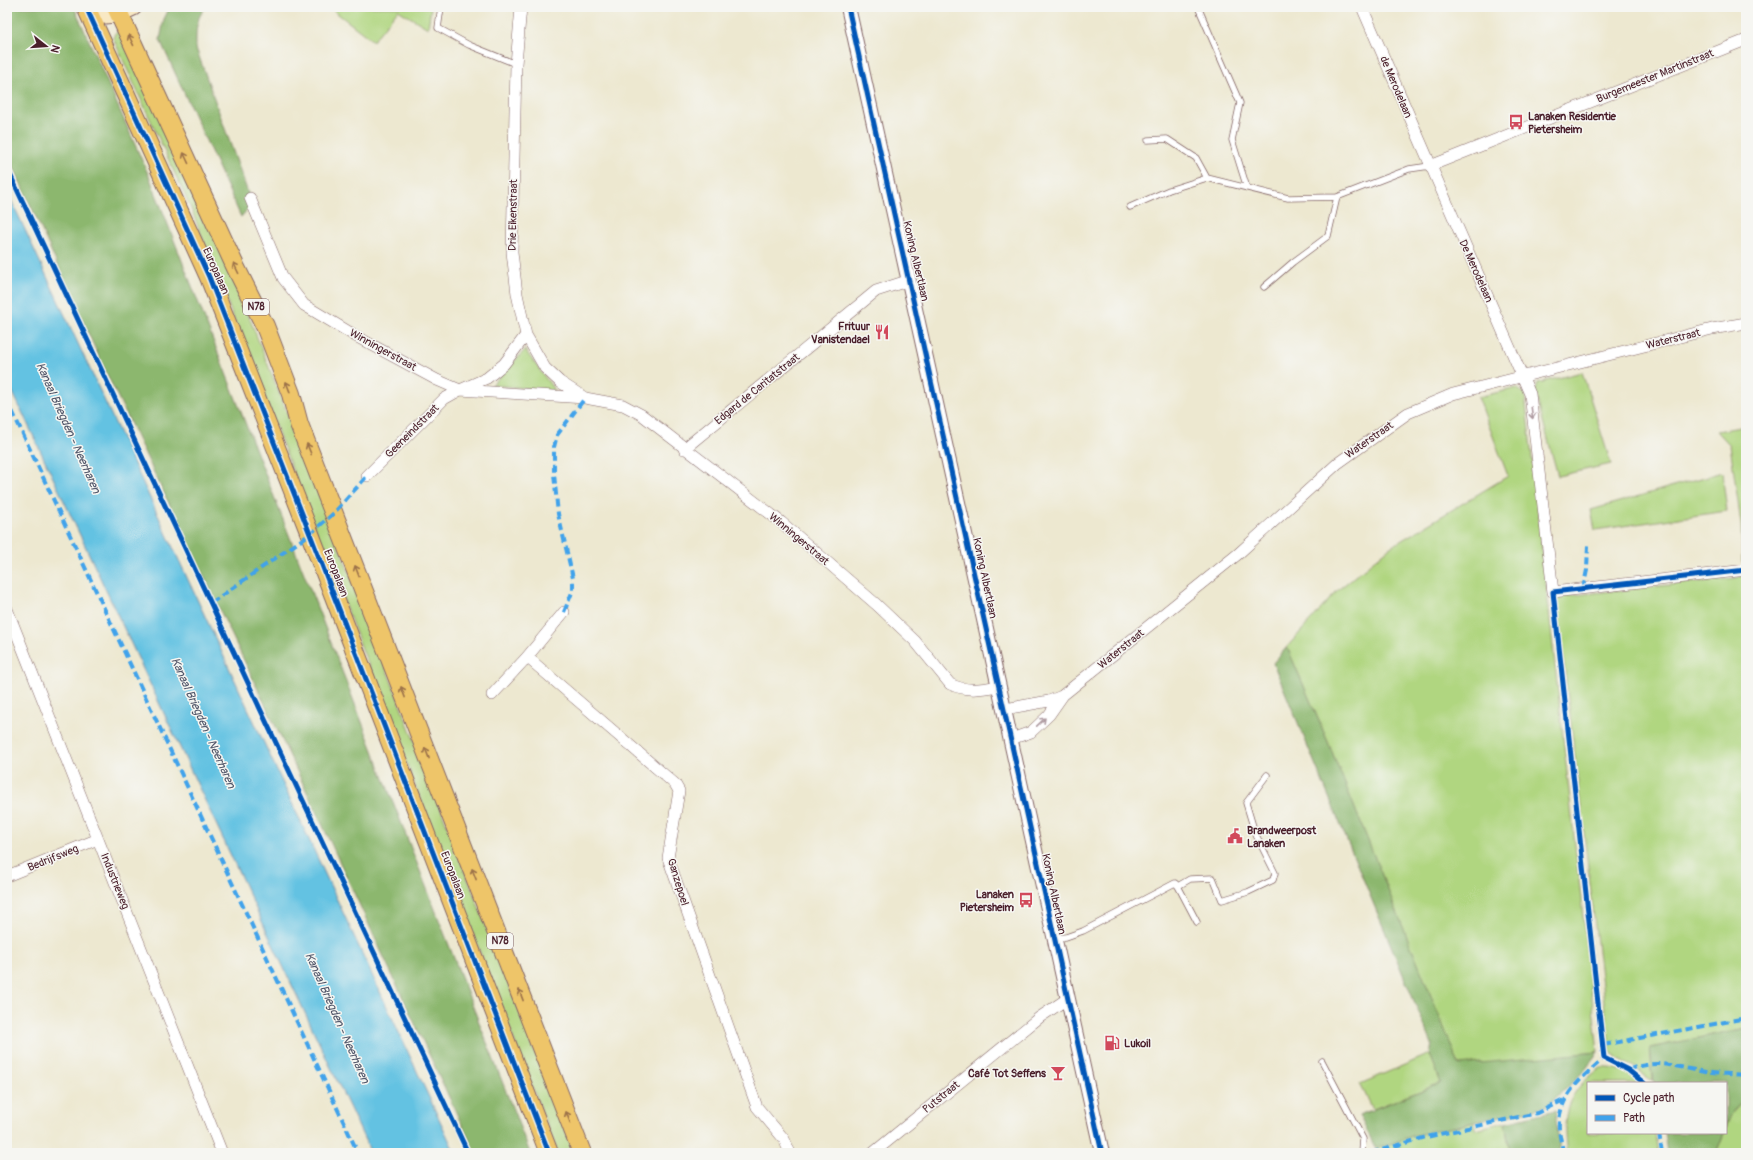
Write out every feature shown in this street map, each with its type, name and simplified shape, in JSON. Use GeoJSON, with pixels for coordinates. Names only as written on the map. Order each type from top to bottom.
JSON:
{"type":"FeatureCollection","features":[{"type":"Feature","properties":{"kind":"main road"},"geometry":{"type":"LineString","coordinates":[[92,10],[123,10]]}},
{"type":"Feature","properties":{"kind":"main road","name":"Europalaan"},"geometry":{"type":"LineString","coordinates":[[92,10],[209,278],[310,534],[549,1153]]}},
{"type":"Feature","properties":{"kind":"main road","name":"Europalaan"},"geometry":{"type":"LineString","coordinates":[[123,10],[236,268],[265,326],[291,394],[299,424],[582,1153]]}},
{"type":"Feature","properties":{"kind":"street","name":"Drie Eikenstraat"},"geometry":{"type":"LineString","coordinates":[[521,7],[516,64],[512,252],[526,335]]}},
{"type":"Feature","properties":{"kind":"street","name":"Koning Albertlaan"},"geometry":{"type":"LineString","coordinates":[[848,7],[910,280],[1102,1153]]}},
{"type":"Feature","properties":{"kind":"street","name":"de Merodelaan"},"geometry":{"type":"LineString","coordinates":[[1362,7],[1430,166]]}},
{"type":"Feature","properties":{"kind":"street","name":"Burgemeester Martinstraat"},"geometry":{"type":"LineString","coordinates":[[1430,166],[1746,40]]}},
{"type":"Feature","properties":{"kind":"street","name":"De Merodelaan"},"geometry":{"type":"LineString","coordinates":[[1430,166],[1523,375],[1530,394],[1552,592]]}},
{"type":"Feature","properties":{"kind":"street","name":"Winningerstraat"},"geometry":{"type":"LineString","coordinates":[[250,198],[283,278],[304,305],[359,338],[460,390],[585,398],[623,405],[642,415],[684,449],[781,522],[877,605],[915,641],[950,684],[958,688],[969,690],[999,686]]}},
{"type":"Feature","properties":{"kind":"street","name":"Edgard de Caritatstraat"},"geometry":{"type":"LineString","coordinates":[[684,449],[876,291],[910,280]]}},
{"type":"Feature","properties":{"kind":"street","name":"Waterstraat"},"geometry":{"type":"LineString","coordinates":[[1005,709],[1049,701],[1063,695],[1238,554],[1338,462],[1408,413],[1447,396],[1523,375],[1712,329],[1746,323]]}},
{"type":"Feature","properties":{"kind":"street"},"geometry":{"type":"LineString","coordinates":[[460,390],[487,378],[504,364],[526,335]]}},
{"type":"Feature","properties":{"kind":"street","name":"Winningerstraat"},"geometry":{"type":"LineString","coordinates":[[526,335],[545,368],[560,382],[585,398]]}},
{"type":"Feature","properties":{"kind":"street","name":"Geeneindstraat"},"geometry":{"type":"LineString","coordinates":[[367,476],[444,399],[460,390]]}},
{"type":"Feature","properties":{"kind":"street"},"geometry":{"type":"LineString","coordinates":[[1552,592],[1746,570]]}},
{"type":"Feature","properties":{"kind":"street","name":"Industrieweg"},"geometry":{"type":"LineString","coordinates":[[7,609],[222,1153]]}},
{"type":"Feature","properties":{"kind":"street"},"geometry":{"type":"LineString","coordinates":[[492,695],[527,657],[564,612]]}},
{"type":"Feature","properties":{"kind":"street","name":"Ganzepoel"},"geometry":{"type":"LineString","coordinates":[[527,657],[675,784],[679,791],[668,858],[756,1108],[784,1139],[790,1153]]}},
{"type":"Feature","properties":{"kind":"street","name":"Waterstraat"},"geometry":{"type":"LineString","coordinates":[[1011,739],[1031,732],[1049,715],[1063,695]]}},
{"type":"Feature","properties":{"kind":"street","name":"Bedrijfsweg"},"geometry":{"type":"LineString","coordinates":[[7,876],[98,839]]}},
{"type":"Feature","properties":{"kind":"street","name":"Putstraat"},"geometry":{"type":"LineString","coordinates":[[873,1153],[1040,1017],[1067,999]]}},
{"type":"Feature","properties":{"kind":"lane"},"geometry":{"type":"LineString","coordinates":[[441,7],[438,28],[469,45],[516,64]]}},
{"type":"Feature","properties":{"kind":"lane"},"geometry":{"type":"LineString","coordinates":[[1198,7],[1240,103],[1232,140],[1247,188]]}},
{"type":"Feature","properties":{"kind":"lane"},"geometry":{"type":"LineString","coordinates":[[1148,140],[1167,139],[1196,158],[1207,178]]}},
{"type":"Feature","properties":{"kind":"lane"},"geometry":{"type":"LineString","coordinates":[[1130,207],[1169,190],[1207,178],[1288,198],[1337,197],[1410,169],[1430,166]]}},
{"type":"Feature","properties":{"kind":"lane"},"geometry":{"type":"LineString","coordinates":[[7,168],[468,1153]]}},
{"type":"Feature","properties":{"kind":"lane"},"geometry":{"type":"LineString","coordinates":[[1264,287],[1293,262],[1328,236],[1337,197]]}},
{"type":"Feature","properties":{"kind":"lane"},"geometry":{"type":"LineString","coordinates":[[1552,592],[1604,1058]]}},
{"type":"Feature","properties":{"kind":"lane"},"geometry":{"type":"LineString","coordinates":[[1178,886],[1190,879],[1213,878],[1222,900],[1248,892],[1273,880],[1275,873],[1256,833],[1246,803],[1267,775]]}},
{"type":"Feature","properties":{"kind":"lane"},"geometry":{"type":"LineString","coordinates":[[1054,938],[1066,937],[1083,931],[1175,883],[1197,922]]}},
{"type":"Feature","properties":{"kind":"lane"},"geometry":{"type":"LineString","coordinates":[[1322,1061],[1363,1140],[1362,1153]]}},
{"type":"Feature","properties":{"kind":"green space"},"geometry":{"type":"Polygon","coordinates":[[[7,7],[74,7],[149,176],[530,1153],[475,1153],[308,794],[103,366],[7,153],[7,7]]]}},
{"type":"Feature","properties":{"kind":"green space"},"geometry":{"type":"Polygon","coordinates":[[[170,7],[207,7],[200,15],[198,20],[196,31],[196,48],[252,204],[241,217],[160,40],[164,19],[170,7]]]}},
{"type":"Feature","properties":{"kind":"green space"},"geometry":{"type":"Polygon","coordinates":[[[329,7],[431,7],[428,28],[398,10],[373,41],[329,7]]]}},
{"type":"Feature","properties":{"kind":"green space"},"geometry":{"type":"Polygon","coordinates":[[[119,31],[207,211],[295,433],[574,1153],[558,1153],[192,211],[113,38],[115,33],[119,31]]]}},
{"type":"Feature","properties":{"kind":"green space"},"geometry":{"type":"Polygon","coordinates":[[[525,350],[555,391],[492,385],[525,350]]]}},
{"type":"Feature","properties":{"kind":"green space"},"geometry":{"type":"Polygon","coordinates":[[[1582,372],[1611,464],[1558,476],[1535,392],[1538,383],[1582,372]]]}},
{"type":"Feature","properties":{"kind":"green space"},"geometry":{"type":"Polygon","coordinates":[[[1517,388],[1525,395],[1598,1052],[1459,1066],[1328,742],[1287,647],[1338,590],[1389,548],[1508,476],[1478,397],[1517,388]]]}},
{"type":"Feature","properties":{"kind":"green space"},"geometry":{"type":"Polygon","coordinates":[[[1746,426],[1746,561],[1742,562],[1741,524],[1730,445],[1717,431],[1746,426]]]}},
{"type":"Feature","properties":{"kind":"green space"},"geometry":{"type":"Polygon","coordinates":[[[1722,472],[1727,511],[1595,530],[1591,510],[1722,472]]]}},
{"type":"Feature","properties":{"kind":"green space"},"geometry":{"type":"Polygon","coordinates":[[[1746,575],[1746,1028],[1650,1048],[1653,1081],[1610,1052],[1556,597],[1735,578],[1746,575]]]}},
{"type":"Feature","properties":{"kind":"green space"},"geometry":{"type":"Polygon","coordinates":[[[1287,647],[1328,742],[1459,1065],[1598,1052],[1581,1074],[1547,1106],[1412,1136],[1376,1149],[1359,1115],[1441,1083],[1430,1054],[1432,1044],[1273,663],[1287,647]]]}},
{"type":"Feature","properties":{"kind":"green space"},"geometry":{"type":"Polygon","coordinates":[[[1746,1028],[1746,1100],[1739,1104],[1731,1115],[1727,1125],[1727,1082],[1654,1082],[1650,1048],[1746,1028]]]}},
{"type":"Feature","properties":{"kind":"green space"},"geometry":{"type":"Polygon","coordinates":[[[1430,1054],[1441,1083],[1373,1109],[1360,1084],[1430,1054]]]}},
{"type":"Feature","properties":{"kind":"green space"},"geometry":{"type":"Polygon","coordinates":[[[1601,1068],[1612,1068],[1622,1071],[1639,1082],[1587,1082],[1587,1134],[1655,1134],[1658,1153],[1567,1153],[1565,1126],[1569,1104],[1580,1086],[1601,1068]]]}},
{"type":"Feature","properties":{"kind":"green space"},"geometry":{"type":"Polygon","coordinates":[[[1746,1100],[1746,1144],[1743,1153],[1716,1153],[1724,1134],[1727,1134],[1729,1118],[1738,1105],[1746,1100]]]}},
{"type":"Feature","properties":{"kind":"green space"},"geometry":{"type":"Polygon","coordinates":[[[1555,1110],[1560,1153],[1510,1153],[1505,1122],[1555,1110]]]}},
{"type":"Feature","properties":{"kind":"green space"},"geometry":{"type":"Polygon","coordinates":[[[1475,1122],[1476,1129],[1505,1122],[1510,1153],[1378,1153],[1376,1149],[1412,1136],[1475,1122]]]}},
{"type":"Feature","properties":{"kind":"green space"},"geometry":{"type":"Polygon","coordinates":[[[1664,1134],[1724,1134],[1716,1153],[1667,1153],[1664,1134]]]}},
{"type":"Feature","properties":{"kind":"water","name":"Kanaal Briegden - Neerharen"},"geometry":{"type":"Polygon","coordinates":[[[7,191],[455,1153],[371,1153],[7,380],[7,191]]]}},
{"type":"Feature","properties":{"kind":"marked path"},"geometry":{"type":"LineString","coordinates":[[564,612],[573,590],[573,578],[558,514],[554,474],[554,447],[557,435],[585,398]]}},
{"type":"Feature","properties":{"kind":"marked path"},"geometry":{"type":"LineString","coordinates":[[7,400],[358,1153]]}},
{"type":"Feature","properties":{"kind":"marked path"},"geometry":{"type":"LineString","coordinates":[[211,603],[310,534],[334,513],[367,476]]}},
{"type":"Feature","properties":{"kind":"marked path"},"geometry":{"type":"LineString","coordinates":[[1583,589],[1587,570],[1588,545]]}},
{"type":"Feature","properties":{"kind":"marked path"},"geometry":{"type":"LineString","coordinates":[[1603,1045],[1746,1018]]}},
{"type":"Feature","properties":{"kind":"marked path"},"geometry":{"type":"LineString","coordinates":[[1563,1153],[1559,1122],[1564,1102],[1582,1079],[1604,1058],[1607,1060]]}},
{"type":"Feature","properties":{"kind":"marked path"},"geometry":{"type":"LineString","coordinates":[[1628,1070],[1639,1066],[1658,1064],[1710,1073],[1746,1075]]}},
{"type":"Feature","properties":{"kind":"marked path"},"geometry":{"type":"LineString","coordinates":[[1371,1153],[1426,1137],[1537,1113],[1564,1100]]}},
{"type":"Feature","properties":{"kind":"marked path"},"geometry":{"type":"LineString","coordinates":[[1659,1134],[1662,1153]]}},
{"type":"Feature","properties":{"kind":"cycle path"},"geometry":{"type":"LineString","coordinates":[[86,7],[209,277],[549,1153]]}},
{"type":"Feature","properties":{"kind":"cycle path"},"geometry":{"type":"LineString","coordinates":[[848,7],[1102,1153]]}},
{"type":"Feature","properties":{"kind":"cycle path"},"geometry":{"type":"LineString","coordinates":[[7,168],[468,1153]]}},
{"type":"Feature","properties":{"kind":"cycle path"},"geometry":{"type":"LineString","coordinates":[[1643,1082],[1628,1070],[1604,1058],[1553,592],[1746,570]]}},
{"type":"Feature","properties":{"kind":"place","name":"Lanaken Residentie Pietersheim"},"geometry":{"type":"Point","coordinates":[1516,122]}},
{"type":"Feature","properties":{"kind":"place","name":"Frituur Vanistendael"},"geometry":{"type":"Point","coordinates":[882,332]}},
{"type":"Feature","properties":{"kind":"place","name":"Brandweerpost Lanaken"},"geometry":{"type":"Point","coordinates":[1235,836]}},
{"type":"Feature","properties":{"kind":"place","name":"Lanaken Pietersheim"},"geometry":{"type":"Point","coordinates":[1026,900]}},
{"type":"Feature","properties":{"kind":"place","name":"Lukoil"},"geometry":{"type":"Point","coordinates":[1112,1043]}},
{"type":"Feature","properties":{"kind":"place","name":"Café Tot Seffens"},"geometry":{"type":"Point","coordinates":[1058,1073]}}]}
